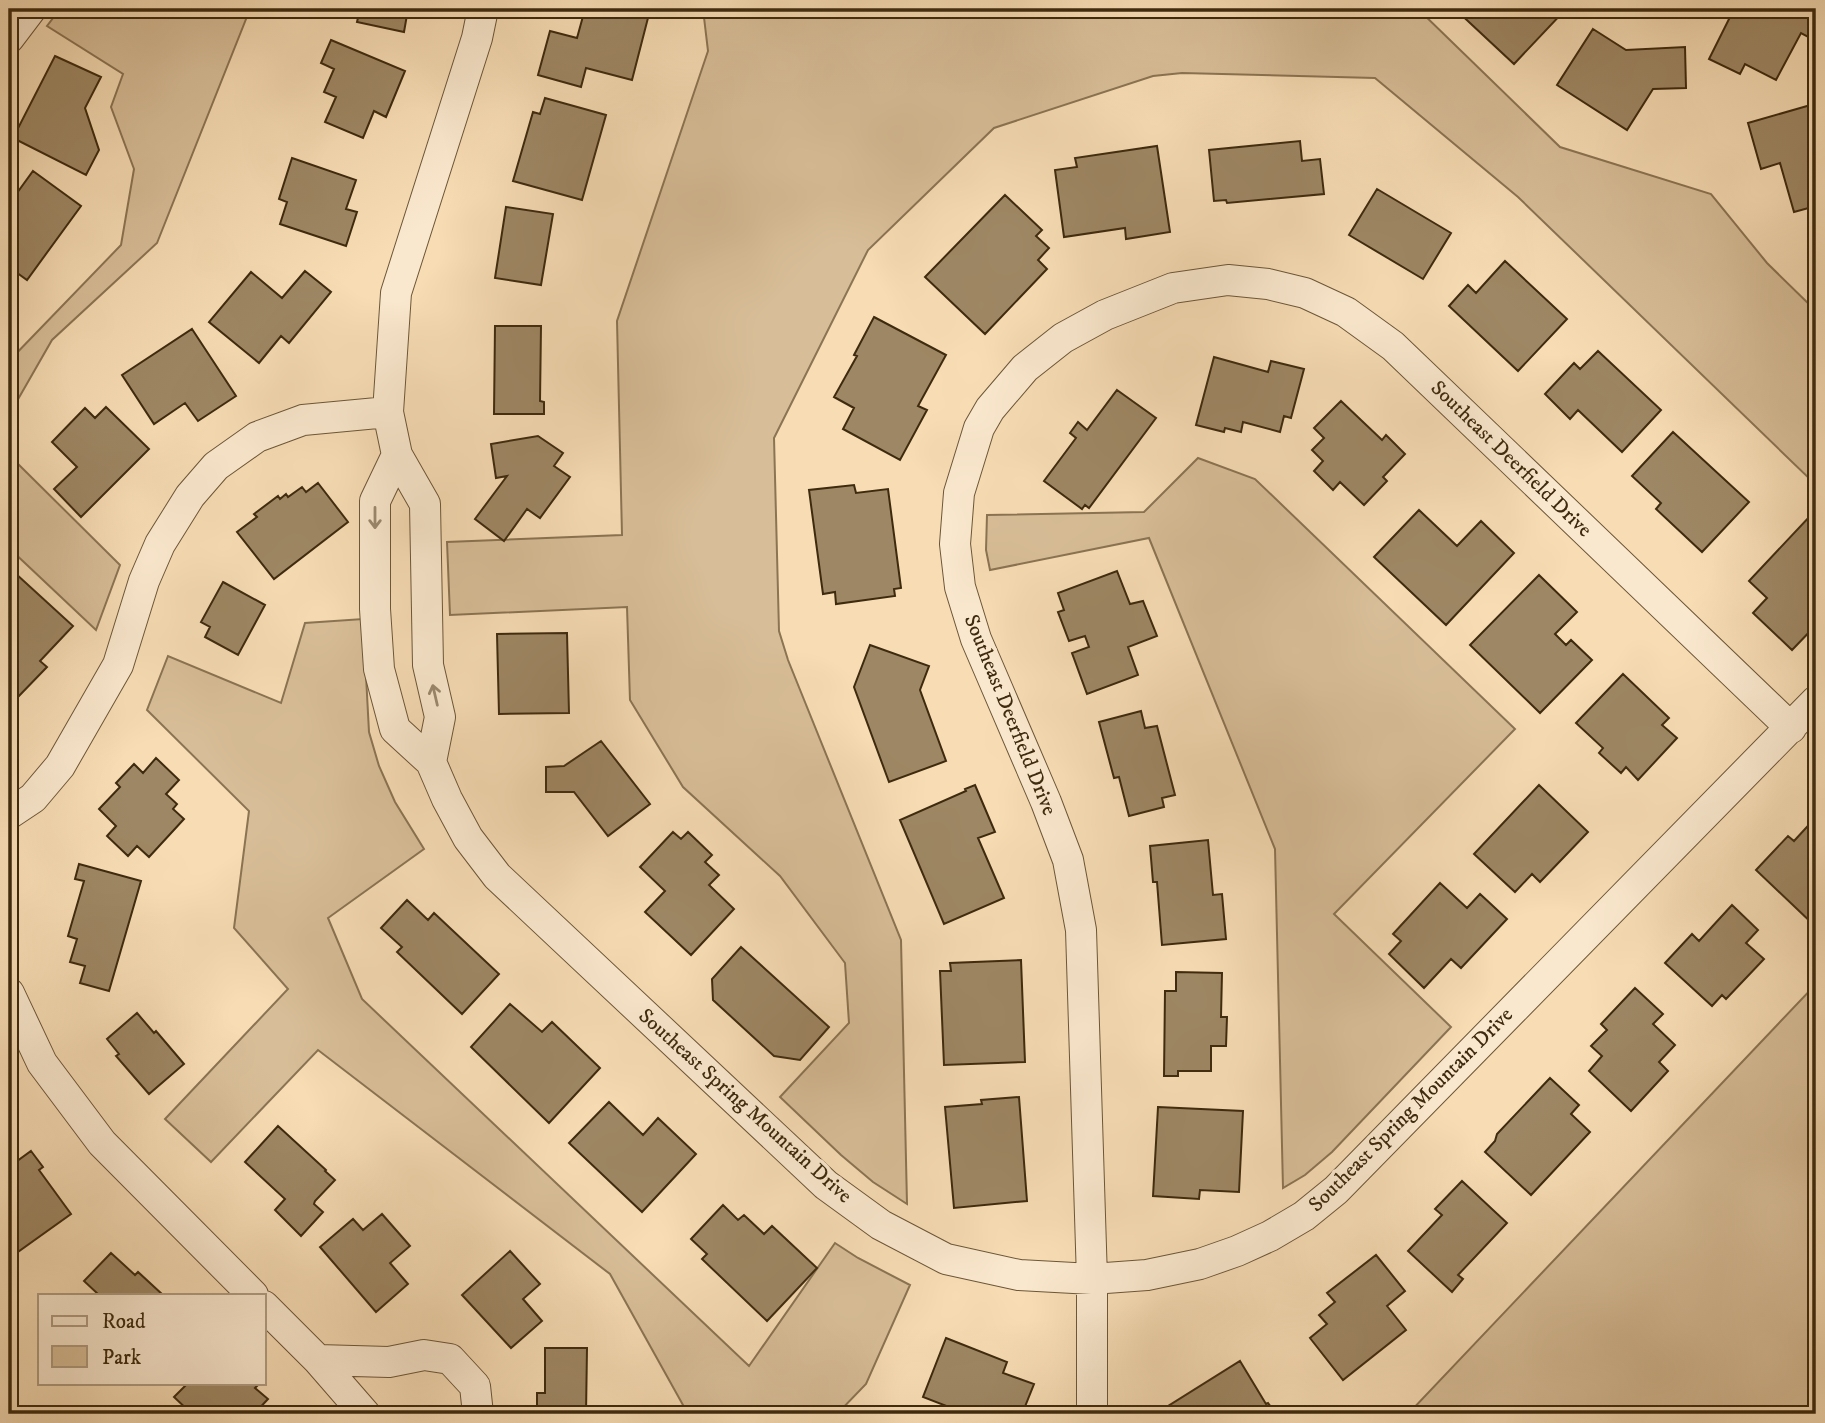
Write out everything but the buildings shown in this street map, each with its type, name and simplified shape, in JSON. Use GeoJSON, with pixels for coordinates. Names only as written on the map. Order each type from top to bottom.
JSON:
{"type":"FeatureCollection","features":[{"type":"Feature","properties":{"kind":"street"},"geometry":{"type":"LineString","coordinates":[[9,38],[31,9]]}},
{"type":"Feature","properties":{"kind":"street"},"geometry":{"type":"LineString","coordinates":[[431,762],[440,718],[428,665],[425,504],[397,455],[388,412],[396,293],[473,51],[483,9]]}},
{"type":"Feature","properties":{"kind":"street","name":"Southeast Deerfield Drive"},"geometry":{"type":"LineString","coordinates":[[1092,1414],[1092,1279],[1081,930],[1068,859],[976,639],[960,587],[955,544],[959,493],[979,428],[990,409],[1025,368],[1063,338],[1105,315],[1173,288],[1228,280],[1268,284],[1305,293],[1346,312],[1393,346],[1791,728]]}},
{"type":"Feature","properties":{"kind":"street"},"geometry":{"type":"LineString","coordinates":[[9,814],[33,798],[60,766],[118,665],[144,581],[160,544],[190,496],[216,466],[257,437],[303,420],[388,412]]}},
{"type":"Feature","properties":{"kind":"street","name":"Southeast Spring Mountain Drive"},"geometry":{"type":"LineString","coordinates":[[397,455],[375,501],[375,609],[379,669],[396,729],[431,762],[468,838],[497,876],[826,1185],[881,1226],[946,1259],[1019,1275],[1092,1279],[1147,1275],[1200,1264],[1237,1251],[1304,1216],[1336,1191],[1816,701]]}},
{"type":"Feature","properties":{"kind":"street"},"geometry":{"type":"LineString","coordinates":[[9,993],[42,1063],[102,1143],[252,1294]]}},
{"type":"Feature","properties":{"kind":"street"},"geometry":{"type":"LineString","coordinates":[[266,1308],[318,1360],[365,1414]]}},
{"type":"Feature","properties":{"kind":"street"},"geometry":{"type":"LineString","coordinates":[[318,1360],[389,1362],[425,1355],[450,1359],[475,1387],[478,1414]]}},
{"type":"Feature","properties":{"kind":"green space"},"geometry":{"type":"Polygon","coordinates":[[[60,9],[250,9],[157,243],[52,340],[9,415],[9,361],[121,245],[134,169],[111,107],[123,74],[47,26],[60,9]]]}},
{"type":"Feature","properties":{"kind":"green space"},"geometry":{"type":"Polygon","coordinates":[[[703,9],[1418,9],[1560,147],[1711,194],[1767,263],[1816,311],[1816,485],[1518,197],[1375,78],[1182,73],[1153,76],[994,128],[868,250],[774,438],[779,631],[788,660],[901,940],[907,1204],[873,1182],[780,1097],[849,1023],[845,963],[780,876],[683,787],[630,700],[627,607],[450,615],[447,542],[622,535],[617,321],[708,51],[703,9]]]}},
{"type":"Feature","properties":{"kind":"green space"},"geometry":{"type":"Polygon","coordinates":[[[9,455],[120,565],[96,630],[9,548],[9,455]]]}},
{"type":"Feature","properties":{"kind":"green space"},"geometry":{"type":"Polygon","coordinates":[[[1198,458],[1255,479],[1515,729],[1334,914],[1451,1027],[1332,1152],[1305,1175],[1283,1188],[1275,849],[1149,538],[990,570],[986,550],[987,515],[1144,512],[1198,458]]]}},
{"type":"Feature","properties":{"kind":"green space"},"geometry":{"type":"Polygon","coordinates":[[[363,619],[369,732],[379,766],[395,802],[424,849],[328,918],[362,999],[749,1366],[835,1243],[910,1285],[866,1384],[837,1414],[688,1414],[610,1274],[318,1050],[211,1162],[165,1119],[288,989],[234,928],[249,811],[147,710],[168,656],[281,703],[305,623],[363,619]]]}},
{"type":"Feature","properties":{"kind":"green space"},"geometry":{"type":"Polygon","coordinates":[[[1816,984],[1816,1414],[1408,1414],[1816,984]]]}}]}
